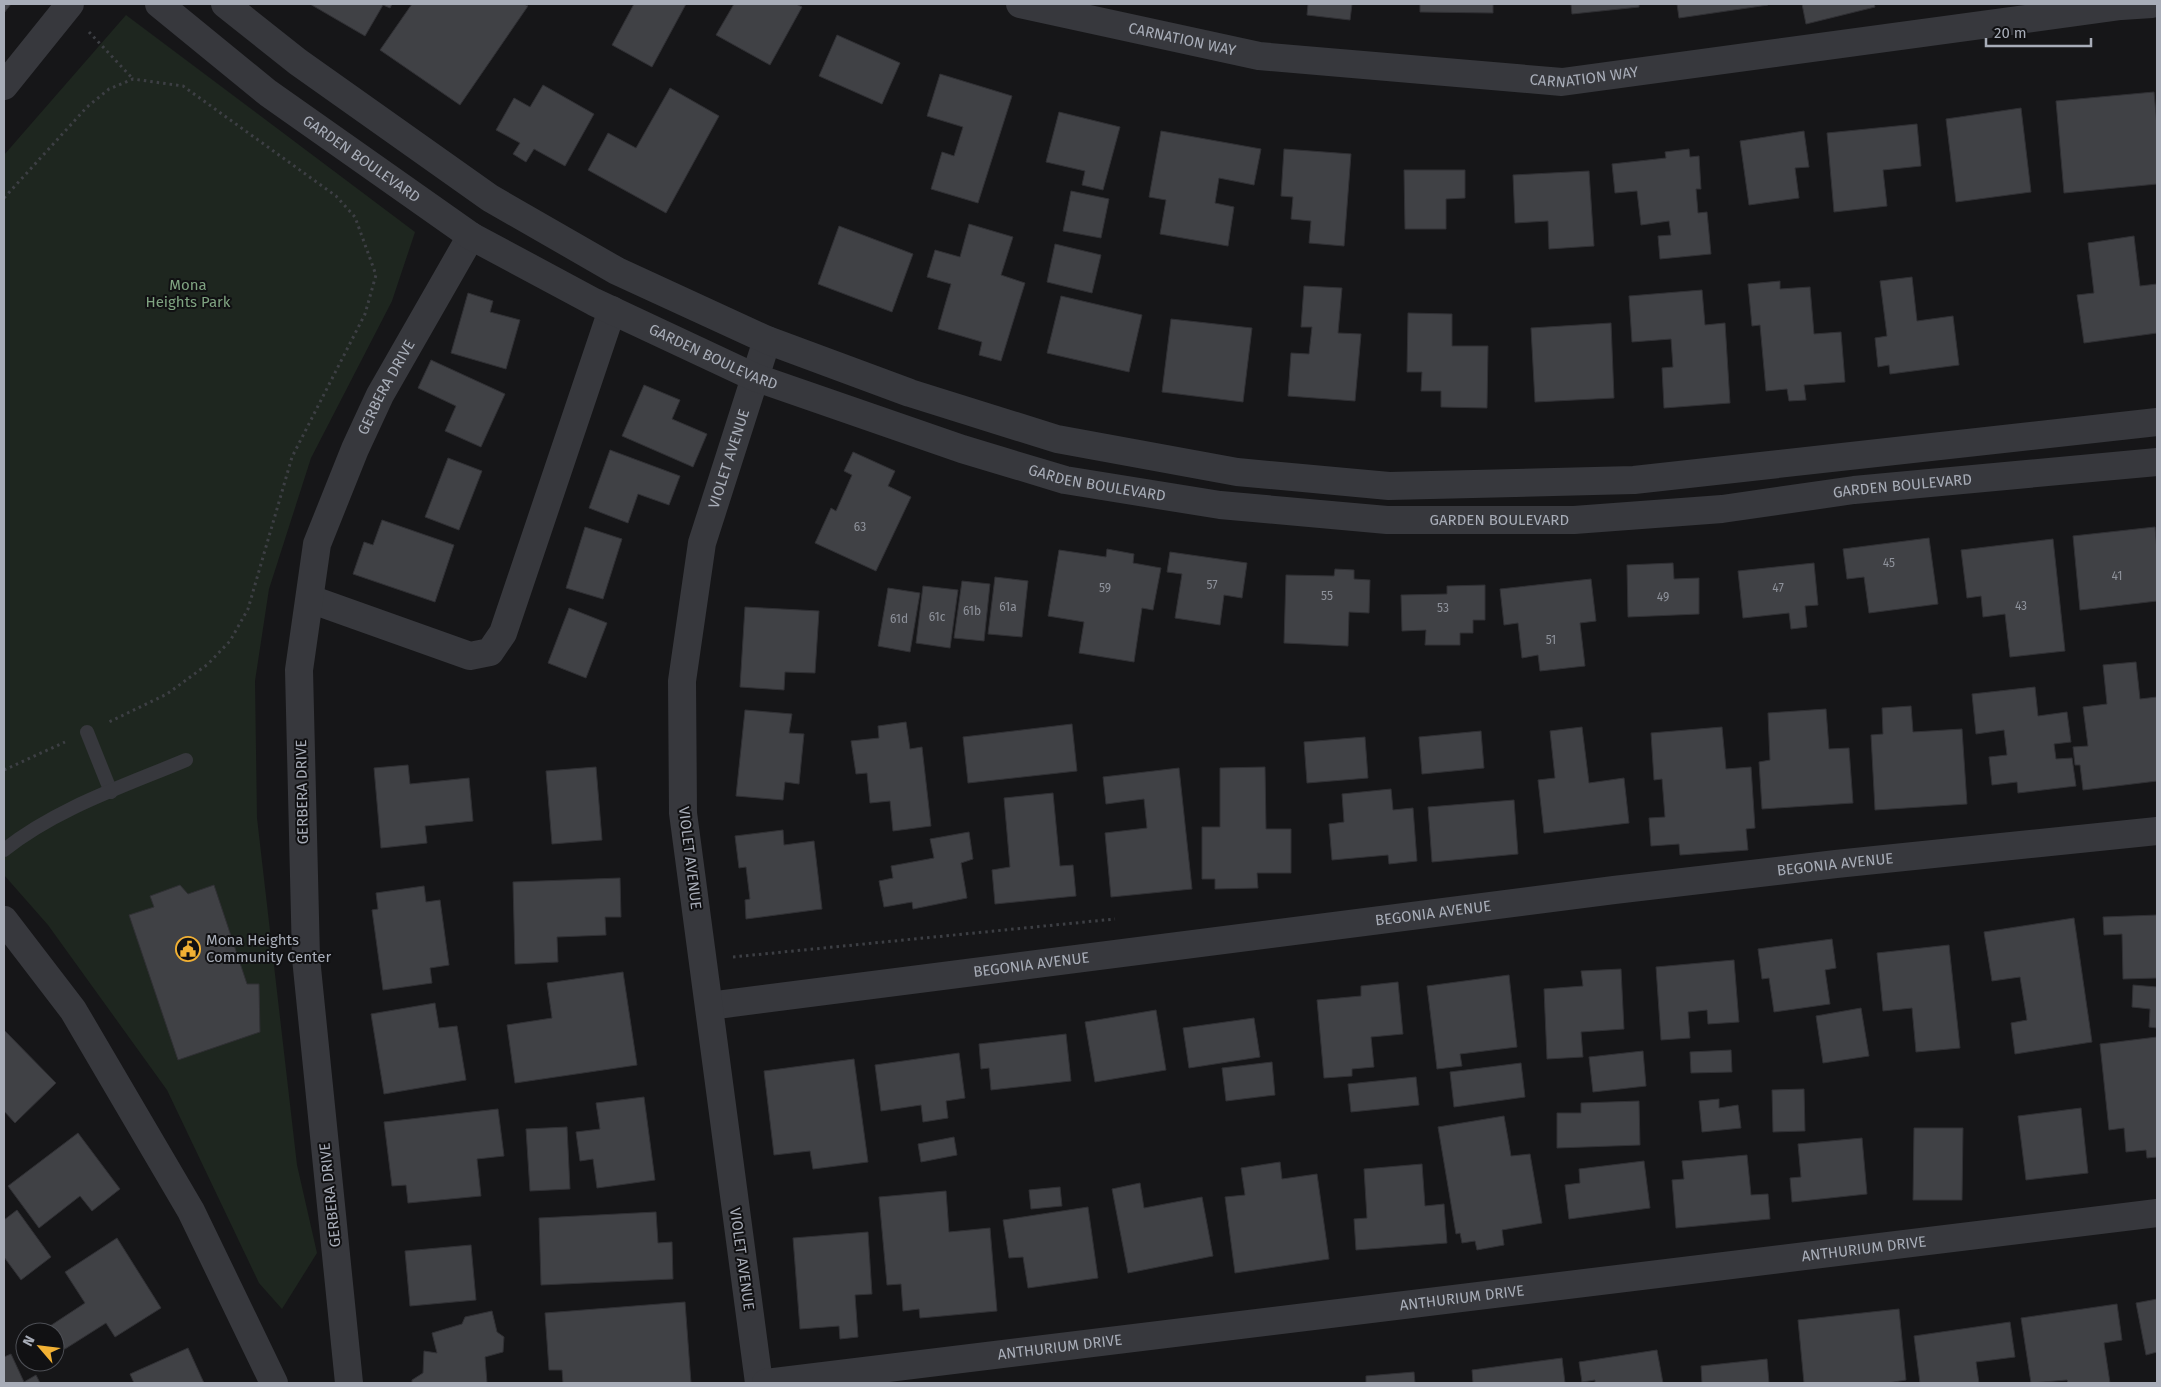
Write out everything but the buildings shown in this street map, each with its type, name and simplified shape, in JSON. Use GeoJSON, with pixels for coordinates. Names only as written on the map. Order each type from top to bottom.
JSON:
{"type":"FeatureCollection","features":[{"type":"Feature","properties":{"kind":"street","name":"GARDEN BOULEVARD"},"geometry":{"type":"LineString","coordinates":[[159,4],[268,93],[471,236],[612,310],[754,377],[962,449],[1065,480],[1220,505],[1387,520],[1574,520],[1722,509],[1854,490],[2157,462]]}},
{"type":"Feature","properties":{"kind":"street"},"geometry":{"type":"LineString","coordinates":[[225,4],[298,62],[490,198],[617,271],[767,340],[910,393],[1057,439],[1237,472],[1390,486],[1634,480],[2157,422]]}},
{"type":"Feature","properties":{"kind":"street","name":"CARNATION WAY"},"geometry":{"type":"LineString","coordinates":[[1020,4],[1259,56],[1562,82],[2120,6],[2152,4]]}},
{"type":"Feature","properties":{"kind":"street"},"geometry":{"type":"LineString","coordinates":[[4,86],[69,6]]}},
{"type":"Feature","properties":{"kind":"street","name":"GERBERA DRIVE"},"geometry":{"type":"LineString","coordinates":[[349,1383],[306,958],[299,670],[316,544],[355,449],[380,395],[471,236]]}},
{"type":"Feature","properties":{"kind":"street"},"geometry":{"type":"LineString","coordinates":[[310,599],[470,656],[490,652],[503,633],[612,310]]}},
{"type":"Feature","properties":{"kind":"street","name":"VIOLET AVENUE"},"geometry":{"type":"LineString","coordinates":[[759,1383],[683,813],[682,681],[702,543],[767,340]]}},
{"type":"Feature","properties":{"kind":"street","name":"BEGONIA AVENUE"},"geometry":{"type":"LineString","coordinates":[[709,1006],[1614,890],[1836,864],[2157,831]]}},
{"type":"Feature","properties":{"kind":"street"},"geometry":{"type":"LineString","coordinates":[[4,920],[73,1010],[192,1211],[274,1383]]}},
{"type":"Feature","properties":{"kind":"street","name":"ANTHURIUM DRIVE"},"geometry":{"type":"LineString","coordinates":[[766,1383],[2157,1213]]}},
{"type":"Feature","properties":{"kind":"lane"},"geometry":{"type":"LineString","coordinates":[[87,732],[111,792]]}},
{"type":"Feature","properties":{"kind":"lane"},"geometry":{"type":"LineString","coordinates":[[4,850],[24,834],[91,799],[186,760]]}},
{"type":"Feature","properties":{"kind":"path"},"geometry":{"type":"LineString","coordinates":[[69,6],[133,79]]}},
{"type":"Feature","properties":{"kind":"path"},"geometry":{"type":"LineString","coordinates":[[4,198],[87,107],[109,89],[133,79],[183,86],[336,196],[355,217],[376,276],[365,314],[292,457],[248,609],[230,641],[208,664],[167,694],[4,770]]}},
{"type":"Feature","properties":{"kind":"green space","name":"Mona Heights Park"},"geometry":{"type":"Polygon","coordinates":[[[126,15],[415,232],[392,301],[311,458],[269,589],[255,681],[257,818],[297,1165],[317,1253],[282,1309],[259,1283],[167,1090],[48,925],[4,875],[4,155],[126,15]]]}},
{"type":"Feature","properties":{"kind":"place","name":"Mona Heights Community Center"},"geometry":{"type":"Point","coordinates":[188,949]}}]}
